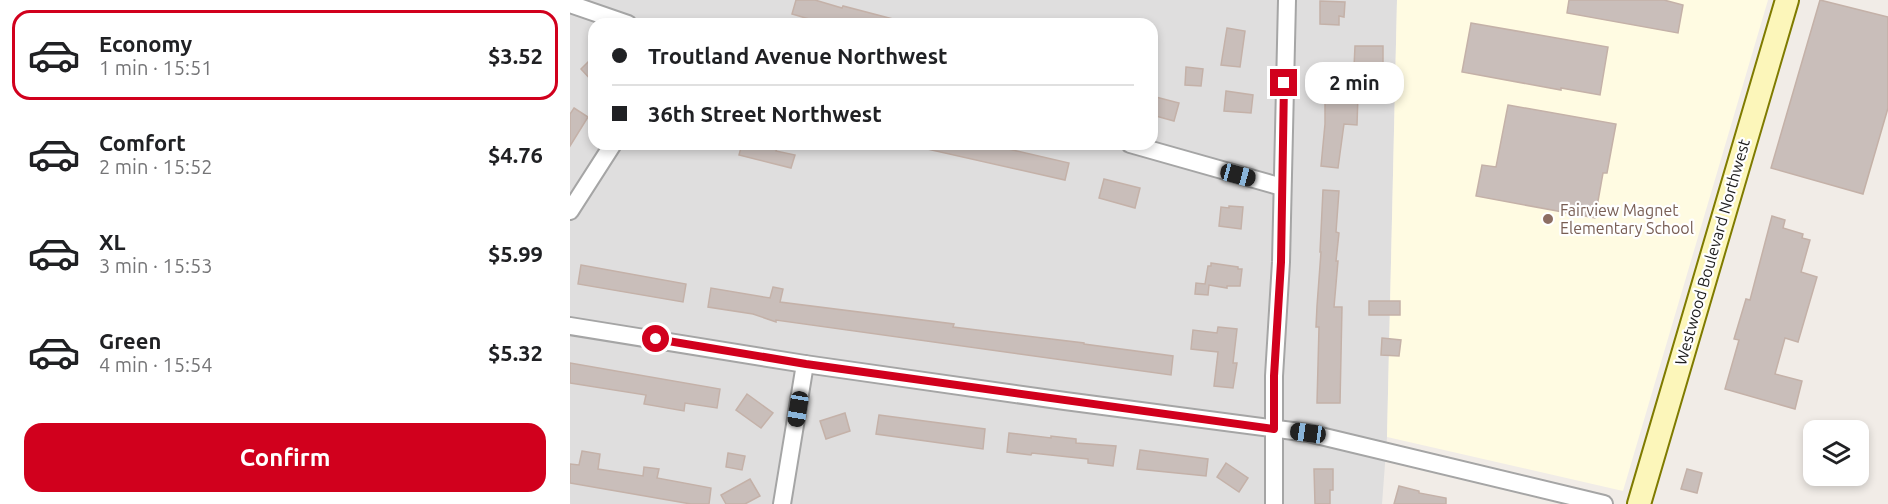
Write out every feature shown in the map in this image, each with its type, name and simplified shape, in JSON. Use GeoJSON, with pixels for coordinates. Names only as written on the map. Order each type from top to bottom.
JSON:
{"type":"FeatureCollection","features":[{"type":"Feature","properties":{"kind":"street"},"geometry":{"type":"LineString","coordinates":[[1274,504],[1274,376],[1281,262],[1287,0]]}},
{"type":"Feature","properties":{"kind":"street","name":"Westwood Boulevard Northwest"},"geometry":{"type":"LineString","coordinates":[[1639,504],[1786,0]]}},
{"type":"Feature","properties":{"kind":"street"},"geometry":{"type":"LineString","coordinates":[[570,4],[611,18]]}},
{"type":"Feature","properties":{"kind":"street"},"geometry":{"type":"LineString","coordinates":[[570,211],[609,150]]}},
{"type":"Feature","properties":{"kind":"street"},"geometry":{"type":"LineString","coordinates":[[1151,150],[1282,187]]}},
{"type":"Feature","properties":{"kind":"street"},"geometry":{"type":"LineString","coordinates":[[570,326],[806,364],[1308,433],[1604,504]]}},
{"type":"Feature","properties":{"kind":"street"},"geometry":{"type":"LineString","coordinates":[[782,504],[806,364]]}},
{"type":"Feature","properties":{"kind":"shaded area"},"geometry":{"type":"Polygon","coordinates":[[[570,0],[1397,0],[1387,437],[1382,504],[570,504],[570,0]]]}},
{"type":"Feature","properties":{"kind":"shaded area","name":"Fairview Magnet Elementary School"},"geometry":{"type":"Polygon","coordinates":[[[1397,0],[1768,0],[1623,491],[1387,437],[1397,0]]]}},
{"type":"Feature","properties":{"kind":"building"},"geometry":{"type":"Polygon","coordinates":[[[796,0],[815,0],[889,18],[806,18],[792,14],[796,0]]]}},
{"type":"Feature","properties":{"kind":"building"},"geometry":{"type":"Polygon","coordinates":[[[1569,0],[1664,0],[1683,5],[1678,33],[1567,13],[1569,0]]]}},
{"type":"Feature","properties":{"kind":"building"},"geometry":{"type":"Polygon","coordinates":[[[1820,0],[1888,17],[1888,108],[1863,194],[1771,168],[1820,0]]]}},
{"type":"Feature","properties":{"kind":"building"},"geometry":{"type":"Polygon","coordinates":[[[1320,1],[1345,2],[1344,17],[1339,16],[1339,25],[1320,24],[1320,1]]]}},
{"type":"Feature","properties":{"kind":"building"},"geometry":{"type":"Polygon","coordinates":[[[1471,23],[1608,47],[1600,95],[1462,72],[1471,23]]]}},
{"type":"Feature","properties":{"kind":"building"},"geometry":{"type":"Polygon","coordinates":[[[1227,28],[1245,31],[1240,67],[1221,65],[1227,28]]]}},
{"type":"Feature","properties":{"kind":"building"},"geometry":{"type":"Polygon","coordinates":[[[1355,46],[1383,46],[1383,67],[1354,67],[1355,46]]]}},
{"type":"Feature","properties":{"kind":"building"},"geometry":{"type":"Polygon","coordinates":[[[588,62],[588,77],[581,69],[588,62]]]}},
{"type":"Feature","properties":{"kind":"building"},"geometry":{"type":"Polygon","coordinates":[[[1186,67],[1203,69],[1201,86],[1185,85],[1186,67]]]}},
{"type":"Feature","properties":{"kind":"building"},"geometry":{"type":"Polygon","coordinates":[[[1226,91],[1253,95],[1251,113],[1224,111],[1226,91]]]}},
{"type":"Feature","properties":{"kind":"building"},"geometry":{"type":"Polygon","coordinates":[[[1325,94],[1358,95],[1357,125],[1344,124],[1338,168],[1321,166],[1325,94]]]}},
{"type":"Feature","properties":{"kind":"building"},"geometry":{"type":"Polygon","coordinates":[[[1158,98],[1179,103],[1174,121],[1158,117],[1158,98]]]}},
{"type":"Feature","properties":{"kind":"building"},"geometry":{"type":"Polygon","coordinates":[[[1508,105],[1616,124],[1607,173],[1603,173],[1595,218],[1476,196],[1482,165],[1496,167],[1508,105]]]}},
{"type":"Feature","properties":{"kind":"building"},"geometry":{"type":"Polygon","coordinates":[[[574,108],[588,117],[570,146],[570,114],[574,108]]]}},
{"type":"Feature","properties":{"kind":"building"},"geometry":{"type":"Polygon","coordinates":[[[740,150],[776,150],[795,155],[791,168],[739,155],[740,150]]]}},
{"type":"Feature","properties":{"kind":"building"},"geometry":{"type":"Polygon","coordinates":[[[931,150],[1013,150],[1069,163],[1065,180],[931,150]]]}},
{"type":"Feature","properties":{"kind":"building"},"geometry":{"type":"Polygon","coordinates":[[[1104,179],[1140,188],[1135,208],[1099,198],[1104,179]]]}},
{"type":"Feature","properties":{"kind":"building"},"geometry":{"type":"Polygon","coordinates":[[[1323,190],[1339,191],[1336,232],[1339,233],[1336,261],[1338,261],[1334,307],[1342,307],[1340,403],[1317,403],[1319,327],[1316,327],[1323,190]]]}},
{"type":"Feature","properties":{"kind":"building"},"geometry":{"type":"Polygon","coordinates":[[[1229,206],[1243,207],[1241,229],[1219,226],[1221,207],[1229,208],[1229,206]]]}},
{"type":"Feature","properties":{"kind":"building"},"geometry":{"type":"Polygon","coordinates":[[[1772,216],[1785,220],[1783,228],[1803,234],[1802,238],[1810,240],[1801,272],[1817,277],[1798,342],[1785,338],[1775,374],[1802,381],[1795,409],[1725,389],[1739,340],[1734,339],[1746,299],[1750,300],[1772,216]]]}},
{"type":"Feature","properties":{"kind":"building"},"geometry":{"type":"Polygon","coordinates":[[[1211,263],[1242,269],[1240,286],[1227,286],[1227,288],[1209,285],[1208,295],[1195,294],[1196,283],[1205,284],[1208,266],[1211,266],[1211,263]]]}},
{"type":"Feature","properties":{"kind":"building"},"geometry":{"type":"Polygon","coordinates":[[[581,265],[686,284],[683,302],[578,284],[581,265]]]}},
{"type":"Feature","properties":{"kind":"building"},"geometry":{"type":"Polygon","coordinates":[[[773,287],[783,289],[780,302],[954,324],[953,327],[1173,356],[1171,375],[776,320],[776,322],[753,314],[708,307],[711,288],[770,298],[773,287]]]}},
{"type":"Feature","properties":{"kind":"building"},"geometry":{"type":"Polygon","coordinates":[[[1369,301],[1400,301],[1400,315],[1369,315],[1369,301]]]}},
{"type":"Feature","properties":{"kind":"building"},"geometry":{"type":"Polygon","coordinates":[[[1218,327],[1237,329],[1233,363],[1237,363],[1233,388],[1214,386],[1218,352],[1191,349],[1193,330],[1217,333],[1218,327]]]}},
{"type":"Feature","properties":{"kind":"building"},"geometry":{"type":"Polygon","coordinates":[[[1382,338],[1401,340],[1399,356],[1381,355],[1382,338]]]}},
{"type":"Feature","properties":{"kind":"building"},"geometry":{"type":"Polygon","coordinates":[[[570,363],[720,389],[717,408],[685,403],[684,411],[644,404],[646,395],[570,383],[570,363]]]}},
{"type":"Feature","properties":{"kind":"building"},"geometry":{"type":"Polygon","coordinates":[[[747,394],[773,413],[761,428],[736,410],[747,394]]]}},
{"type":"Feature","properties":{"kind":"building"},"geometry":{"type":"Polygon","coordinates":[[[845,413],[850,431],[826,439],[820,421],[845,413]]]}},
{"type":"Feature","properties":{"kind":"building"},"geometry":{"type":"Polygon","coordinates":[[[879,415],[985,429],[983,449],[876,434],[879,415]]]}},
{"type":"Feature","properties":{"kind":"building"},"geometry":{"type":"Polygon","coordinates":[[[1009,433],[1076,439],[1076,443],[1116,446],[1113,466],[1088,463],[1088,459],[1007,452],[1009,433]]]}},
{"type":"Feature","properties":{"kind":"building"},"geometry":{"type":"Polygon","coordinates":[[[1140,450],[1208,459],[1206,476],[1137,469],[1140,450]]]}},
{"type":"Feature","properties":{"kind":"building"},"geometry":{"type":"Polygon","coordinates":[[[582,451],[600,454],[598,469],[643,476],[644,467],[659,469],[657,478],[711,488],[709,504],[691,504],[570,483],[570,464],[579,465],[582,451]]]}},
{"type":"Feature","properties":{"kind":"building"},"geometry":{"type":"Polygon","coordinates":[[[728,453],[745,456],[742,470],[726,467],[728,453]]]}},
{"type":"Feature","properties":{"kind":"building"},"geometry":{"type":"Polygon","coordinates":[[[1226,463],[1248,478],[1239,492],[1217,477],[1226,463]]]}},
{"type":"Feature","properties":{"kind":"building"},"geometry":{"type":"Polygon","coordinates":[[[1314,469],[1333,469],[1330,504],[1315,504],[1314,469]]]}},
{"type":"Feature","properties":{"kind":"building"},"geometry":{"type":"Polygon","coordinates":[[[1687,469],[1702,473],[1697,493],[1681,489],[1687,469]]]}},
{"type":"Feature","properties":{"kind":"building"},"geometry":{"type":"Polygon","coordinates":[[[750,479],[760,496],[745,504],[726,504],[721,495],[750,479]]]}},
{"type":"Feature","properties":{"kind":"building"},"geometry":{"type":"Polygon","coordinates":[[[1399,486],[1419,491],[1419,493],[1446,498],[1446,504],[1394,504],[1399,486]]]}},
{"type":"Feature","properties":{"kind":"place","name":"Fairview Magnet Elementary School"},"geometry":{"type":"Point","coordinates":[1548,219]}},
{"type":"Feature","properties":{"kind":"route"},"geometry":{"type":"LineString","coordinates":[[656,339],[806,364],[1274,429],[1274,376],[1281,262],[1284,83]]}}]}
